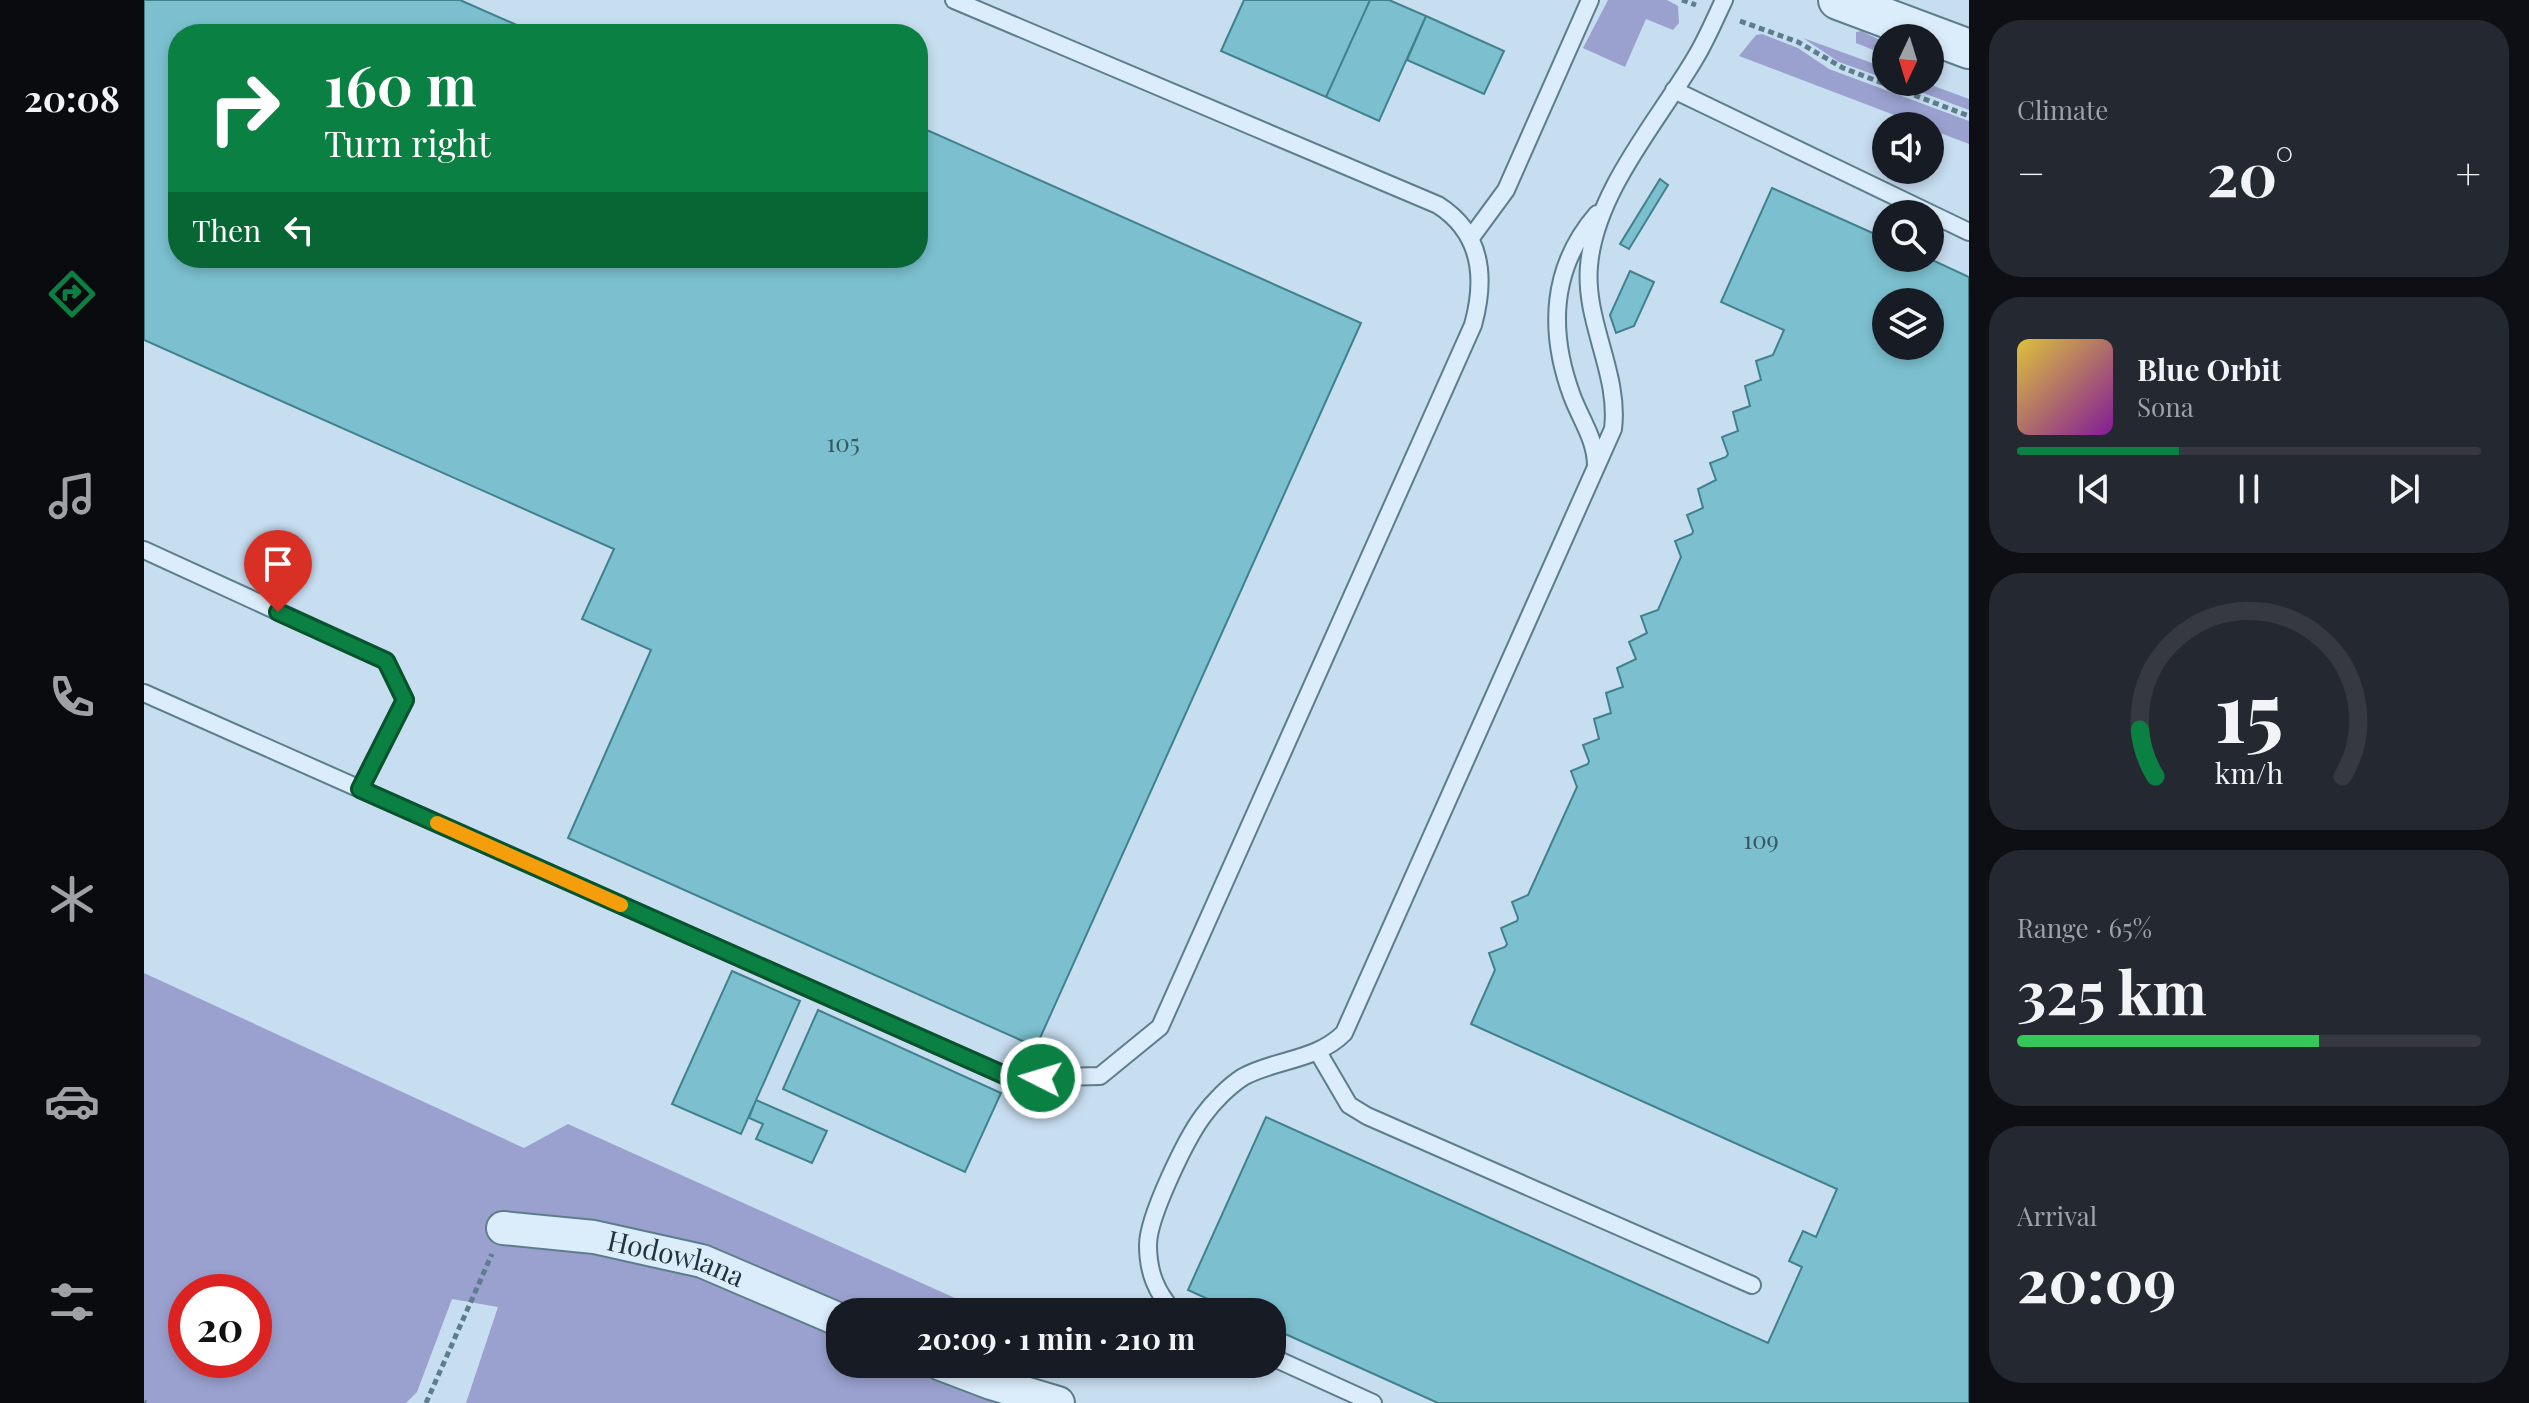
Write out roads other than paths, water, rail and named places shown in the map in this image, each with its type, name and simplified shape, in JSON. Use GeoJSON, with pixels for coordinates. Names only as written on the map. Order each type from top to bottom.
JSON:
{"type":"FeatureCollection","features":[{"type":"Feature","properties":{"kind":"street"},"geometry":{"type":"LineString","coordinates":[[1838,0],[1969,49]]}},
{"type":"Feature","properties":{"kind":"street","name":"Hodowlana"},"geometry":{"type":"LineString","coordinates":[[503,1228],[594,1237],[702,1261],[826,1314]]}},
{"type":"Feature","properties":{"kind":"street"},"geometry":{"type":"LineString","coordinates":[[978,1378],[1058,1403]]}},
{"type":"Feature","properties":{"kind":"lane"},"geometry":{"type":"LineString","coordinates":[[144,693],[1011,1078],[1100,1076],[1160,1027],[1473,325],[1480,300],[1481,279],[1475,247],[1456,217],[1438,205],[954,0]]}},
{"type":"Feature","properties":{"kind":"lane"},"geometry":{"type":"LineString","coordinates":[[1470,239],[1506,190],[1590,0]]}},
{"type":"Feature","properties":{"kind":"lane"},"geometry":{"type":"LineString","coordinates":[[1596,467],[1593,442],[1572,396],[1558,342],[1557,302],[1563,272],[1580,234],[1603,207],[1696,57],[1721,6]]}},
{"type":"Feature","properties":{"kind":"lane"},"geometry":{"type":"LineString","coordinates":[[1674,90],[1969,232]]}},
{"type":"Feature","properties":{"kind":"lane"},"geometry":{"type":"LineString","coordinates":[[1164,1298],[1151,1273],[1148,1242],[1150,1226],[1176,1165],[1202,1117],[1243,1077],[1318,1052],[1344,1033],[1613,429],[1616,409],[1590,300],[1588,270],[1592,238],[1603,207]]}},
{"type":"Feature","properties":{"kind":"lane"},"geometry":{"type":"LineString","coordinates":[[144,550],[386,661],[405,700],[360,789]]}},
{"type":"Feature","properties":{"kind":"lane"},"geometry":{"type":"LineString","coordinates":[[1318,1052],[1349,1105],[1367,1116],[1752,1285]]}},
{"type":"Feature","properties":{"kind":"lane"},"geometry":{"type":"LineString","coordinates":[[1286,1363],[1373,1403]]}}]}
